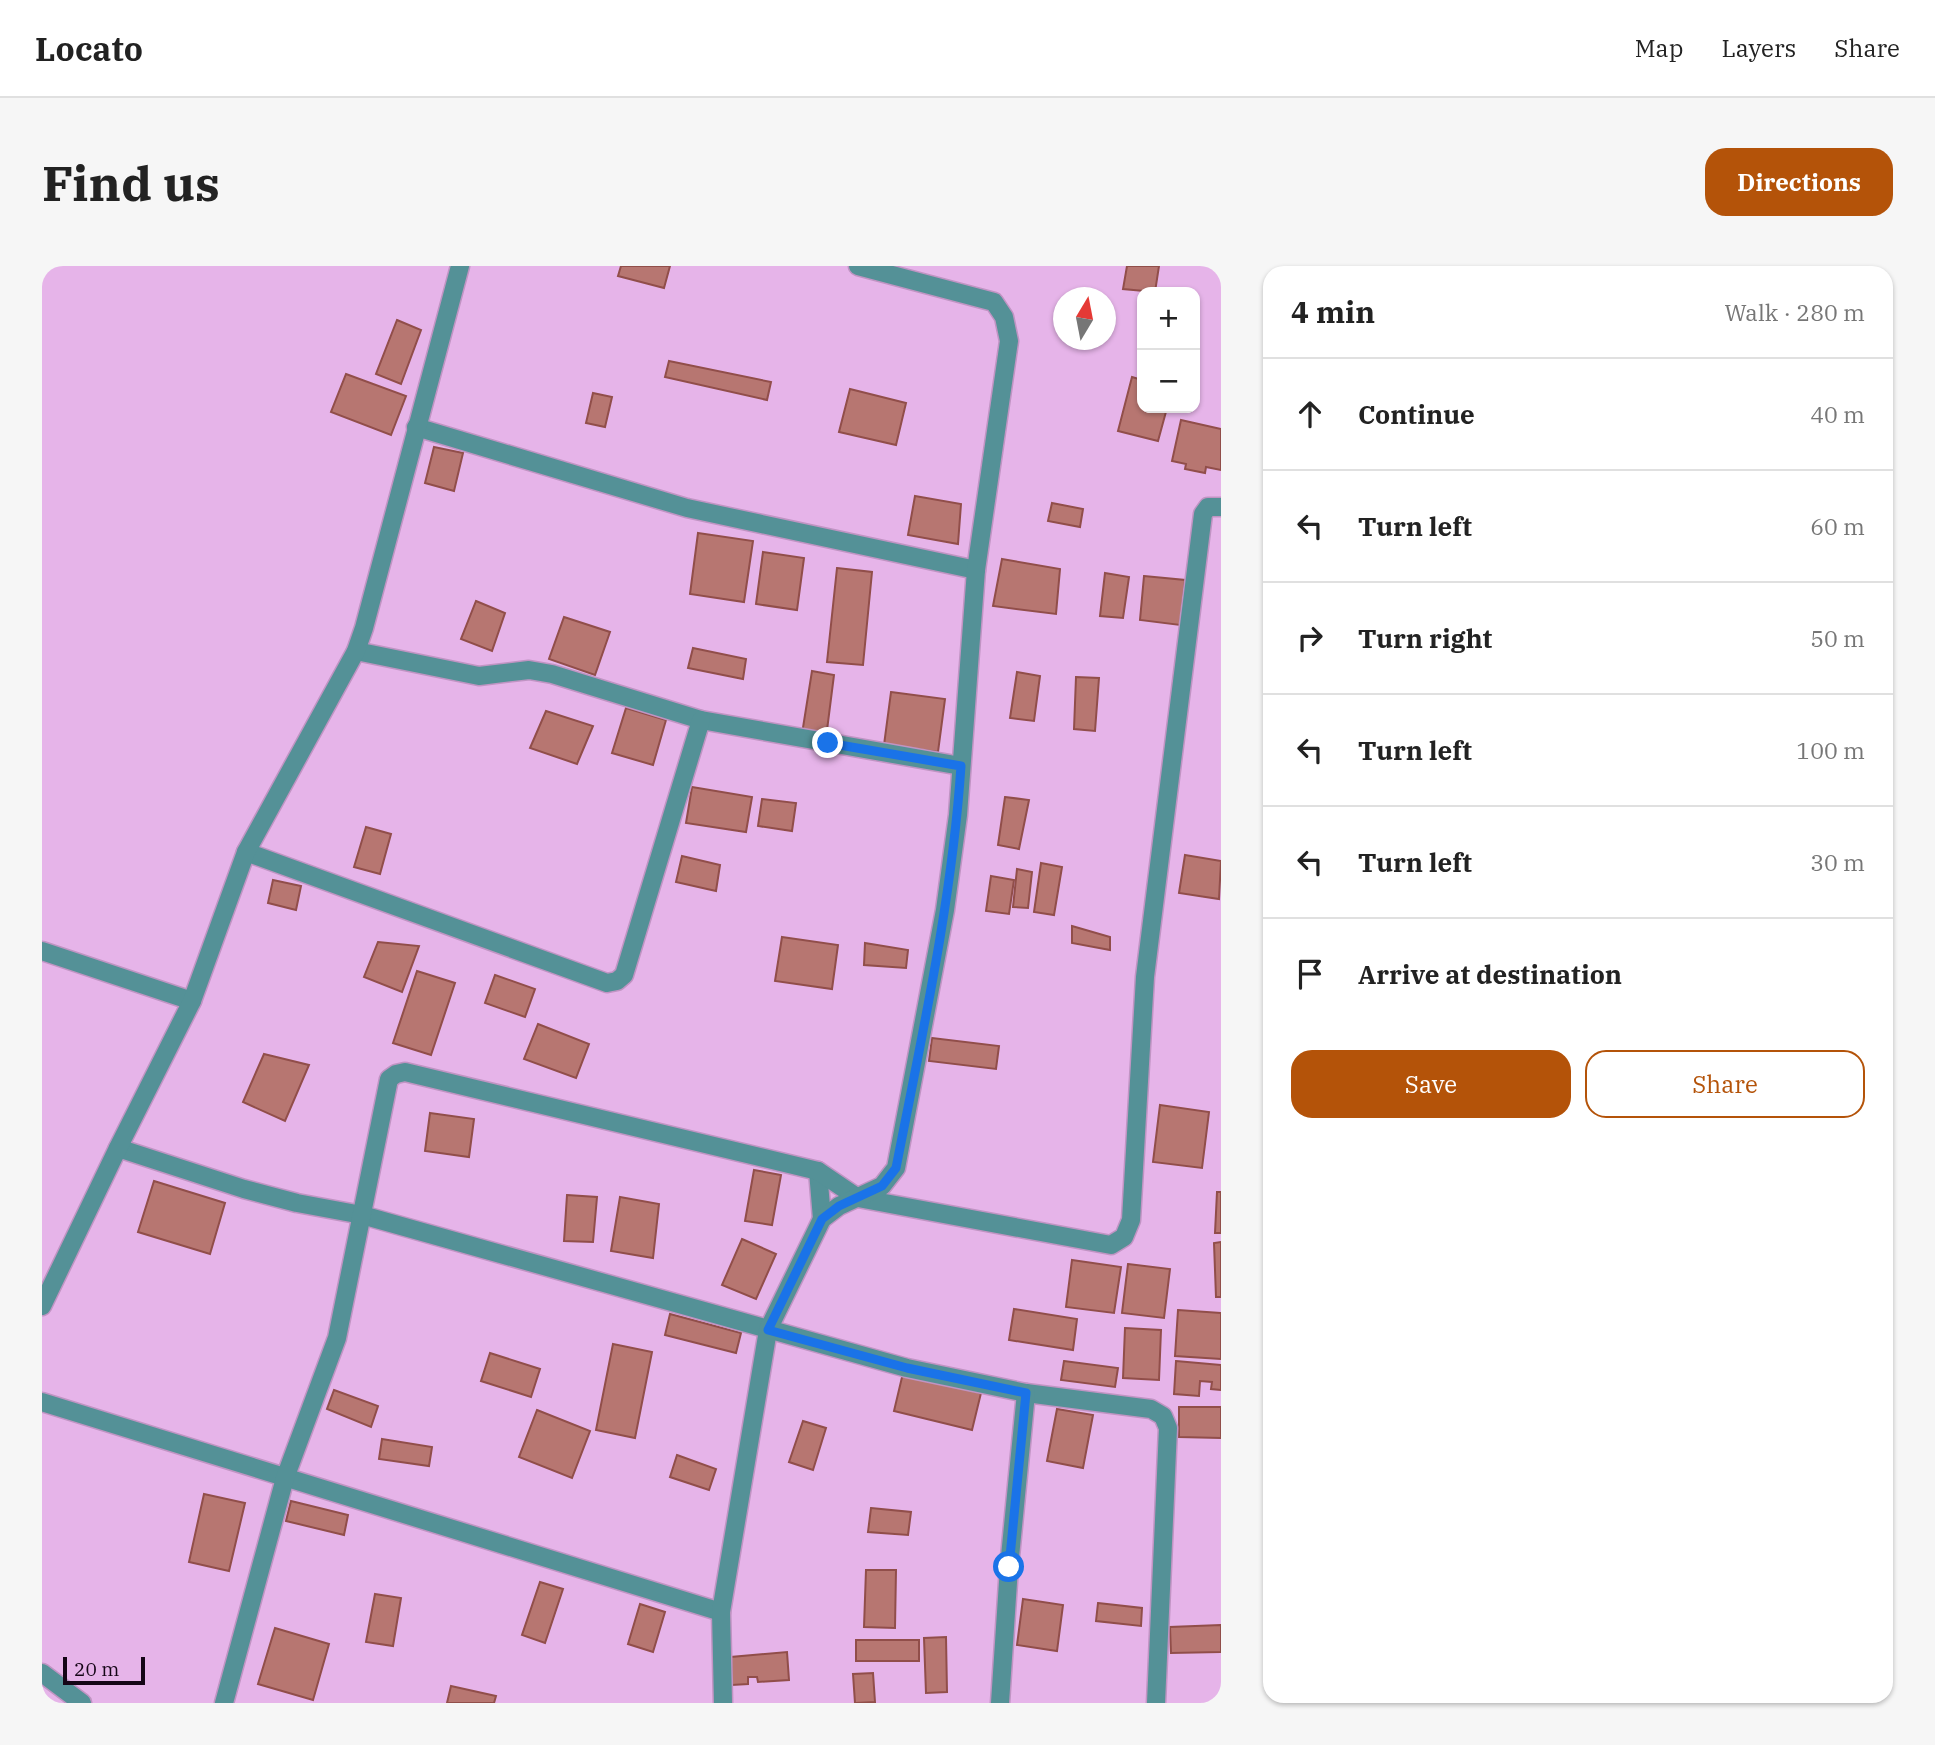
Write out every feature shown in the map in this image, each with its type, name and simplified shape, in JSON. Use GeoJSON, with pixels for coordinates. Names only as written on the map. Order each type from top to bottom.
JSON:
{"type":"FeatureCollection","features":[{"type":"Feature","properties":{"kind":"street"},"geometry":{"type":"LineString","coordinates":[[42,1307],[192,1001],[246,852],[356,651],[460,266]]}},
{"type":"Feature","properties":{"kind":"street"},"geometry":{"type":"LineString","coordinates":[[723,1703],[721,1612],[768,1330],[822,1219],[839,1206],[882,1186],[896,1168],[945,910],[958,815],[976,570],[1009,341],[1004,317],[994,302],[858,266]]}},
{"type":"Feature","properties":{"kind":"street"},"geometry":{"type":"LineString","coordinates":[[416,427],[687,508],[976,570]]}},
{"type":"Feature","properties":{"kind":"street"},"geometry":{"type":"LineString","coordinates":[[224,1703],[285,1478],[337,1338],[390,1079],[396,1074],[405,1072],[818,1171],[858,1198],[1111,1245],[1124,1237],[1131,1220],[1145,977],[1203,514],[1208,507],[1221,507]]}},
{"type":"Feature","properties":{"kind":"street"},"geometry":{"type":"LineString","coordinates":[[356,651],[480,676],[528,670],[552,674],[701,720],[961,766]]}},
{"type":"Feature","properties":{"kind":"street"},"geometry":{"type":"LineString","coordinates":[[246,852],[607,983],[617,981],[624,975],[701,720]]}},
{"type":"Feature","properties":{"kind":"street"},"geometry":{"type":"LineString","coordinates":[[42,951],[192,1001]]}},
{"type":"Feature","properties":{"kind":"street"},"geometry":{"type":"LineString","coordinates":[[118,1148],[244,1189],[297,1203],[362,1215],[907,1368],[1026,1393],[1151,1409],[1163,1416],[1168,1428],[1156,1703]]}},
{"type":"Feature","properties":{"kind":"street"},"geometry":{"type":"LineString","coordinates":[[818,1171],[822,1219]]}},
{"type":"Feature","properties":{"kind":"street"},"geometry":{"type":"LineString","coordinates":[[1000,1703],[1009,1567],[1026,1393]]}},
{"type":"Feature","properties":{"kind":"street"},"geometry":{"type":"LineString","coordinates":[[42,1402],[721,1612]]}},
{"type":"Feature","properties":{"kind":"street"},"geometry":{"type":"LineString","coordinates":[[42,1673],[82,1703]]}},
{"type":"Feature","properties":{"kind":"building"},"geometry":{"type":"Polygon","coordinates":[[[621,266],[670,266],[664,288],[618,276],[621,266]]]}},
{"type":"Feature","properties":{"kind":"building"},"geometry":{"type":"Polygon","coordinates":[[[1127,266],[1159,266],[1156,287],[1137,287],[1137,290],[1123,289],[1127,266]]]}},
{"type":"Feature","properties":{"kind":"building"},"geometry":{"type":"Polygon","coordinates":[[[397,320],[421,330],[401,384],[376,374],[397,320]]]}},
{"type":"Feature","properties":{"kind":"building"},"geometry":{"type":"Polygon","coordinates":[[[669,361],[771,382],[767,400],[665,377],[669,361]]]}},
{"type":"Feature","properties":{"kind":"building"},"geometry":{"type":"Polygon","coordinates":[[[346,374],[406,396],[391,435],[331,412],[346,374]]]}},
{"type":"Feature","properties":{"kind":"building"},"geometry":{"type":"Polygon","coordinates":[[[1132,377],[1137,378],[1137,413],[1166,413],[1158,441],[1118,431],[1132,377]]]}},
{"type":"Feature","properties":{"kind":"building"},"geometry":{"type":"Polygon","coordinates":[[[850,389],[906,403],[896,445],[839,432],[850,389]]]}},
{"type":"Feature","properties":{"kind":"building"},"geometry":{"type":"Polygon","coordinates":[[[593,393],[612,397],[605,427],[586,423],[593,393]]]}},
{"type":"Feature","properties":{"kind":"building"},"geometry":{"type":"Polygon","coordinates":[[[1181,420],[1221,429],[1221,470],[1206,467],[1205,473],[1185,469],[1186,464],[1172,461],[1181,420]]]}},
{"type":"Feature","properties":{"kind":"building"},"geometry":{"type":"Polygon","coordinates":[[[434,447],[463,453],[454,491],[425,483],[434,447]]]}},
{"type":"Feature","properties":{"kind":"building"},"geometry":{"type":"Polygon","coordinates":[[[915,496],[961,504],[958,544],[908,535],[915,496]]]}},
{"type":"Feature","properties":{"kind":"building"},"geometry":{"type":"Polygon","coordinates":[[[1052,503],[1083,509],[1080,527],[1048,521],[1052,503]]]}},
{"type":"Feature","properties":{"kind":"building"},"geometry":{"type":"Polygon","coordinates":[[[698,533],[753,541],[744,602],[690,594],[698,533]]]}},
{"type":"Feature","properties":{"kind":"building"},"geometry":{"type":"Polygon","coordinates":[[[763,552],[804,558],[797,610],[756,604],[763,552]]]}},
{"type":"Feature","properties":{"kind":"building"},"geometry":{"type":"Polygon","coordinates":[[[1002,559],[1060,569],[1056,614],[993,606],[1002,559]]]}},
{"type":"Feature","properties":{"kind":"building"},"geometry":{"type":"Polygon","coordinates":[[[837,568],[872,572],[863,665],[827,662],[837,568]]]}},
{"type":"Feature","properties":{"kind":"building"},"geometry":{"type":"Polygon","coordinates":[[[1105,573],[1129,577],[1123,618],[1100,616],[1105,573]]]}},
{"type":"Feature","properties":{"kind":"building"},"geometry":{"type":"Polygon","coordinates":[[[1144,576],[1185,580],[1180,625],[1140,620],[1144,576]]]}},
{"type":"Feature","properties":{"kind":"building"},"geometry":{"type":"Polygon","coordinates":[[[476,601],[505,613],[492,651],[461,639],[476,601]]]}},
{"type":"Feature","properties":{"kind":"building"},"geometry":{"type":"Polygon","coordinates":[[[564,617],[610,632],[595,675],[549,659],[564,617]]]}},
{"type":"Feature","properties":{"kind":"building"},"geometry":{"type":"Polygon","coordinates":[[[693,648],[746,659],[743,679],[688,668],[693,648]]]}},
{"type":"Feature","properties":{"kind":"building"},"geometry":{"type":"Polygon","coordinates":[[[812,671],[834,675],[826,738],[802,734],[812,671]]]}},
{"type":"Feature","properties":{"kind":"building"},"geometry":{"type":"Polygon","coordinates":[[[1017,672],[1040,676],[1034,721],[1010,718],[1017,672]]]}},
{"type":"Feature","properties":{"kind":"building"},"geometry":{"type":"Polygon","coordinates":[[[1076,677],[1099,678],[1095,731],[1074,729],[1076,677]]]}},
{"type":"Feature","properties":{"kind":"building"},"geometry":{"type":"Polygon","coordinates":[[[891,692],[945,699],[938,752],[884,745],[891,692]]]}},
{"type":"Feature","properties":{"kind":"building"},"geometry":{"type":"Polygon","coordinates":[[[626,708],[666,720],[653,765],[612,753],[626,708]]]}},
{"type":"Feature","properties":{"kind":"building"},"geometry":{"type":"Polygon","coordinates":[[[546,711],[593,726],[577,764],[530,748],[546,711]]]}},
{"type":"Feature","properties":{"kind":"building"},"geometry":{"type":"Polygon","coordinates":[[[692,787],[752,797],[746,832],[686,823],[692,787]]]}},
{"type":"Feature","properties":{"kind":"building"},"geometry":{"type":"Polygon","coordinates":[[[1005,797],[1029,800],[1019,849],[998,845],[1005,797]]]}},
{"type":"Feature","properties":{"kind":"building"},"geometry":{"type":"Polygon","coordinates":[[[762,799],[796,803],[792,831],[758,826],[762,799]]]}},
{"type":"Feature","properties":{"kind":"building"},"geometry":{"type":"Polygon","coordinates":[[[366,827],[391,834],[380,874],[354,867],[366,827]]]}},
{"type":"Feature","properties":{"kind":"building"},"geometry":{"type":"Polygon","coordinates":[[[1185,855],[1221,861],[1219,899],[1179,893],[1185,855]]]}},
{"type":"Feature","properties":{"kind":"building"},"geometry":{"type":"Polygon","coordinates":[[[682,856],[720,865],[716,891],[676,882],[682,856]]]}},
{"type":"Feature","properties":{"kind":"building"},"geometry":{"type":"Polygon","coordinates":[[[1041,863],[1062,867],[1054,915],[1034,912],[1041,863]]]}},
{"type":"Feature","properties":{"kind":"building"},"geometry":{"type":"Polygon","coordinates":[[[1017,869],[1032,872],[1028,908],[1013,907],[1017,869]]]}},
{"type":"Feature","properties":{"kind":"building"},"geometry":{"type":"Polygon","coordinates":[[[991,876],[1014,880],[1009,914],[986,911],[991,876]]]}},
{"type":"Feature","properties":{"kind":"building"},"geometry":{"type":"Polygon","coordinates":[[[273,880],[301,886],[296,910],[268,903],[273,880]]]}},
{"type":"Feature","properties":{"kind":"building"},"geometry":{"type":"Polygon","coordinates":[[[1072,926],[1110,937],[1110,950],[1072,943],[1072,926]]]}},
{"type":"Feature","properties":{"kind":"building"},"geometry":{"type":"Polygon","coordinates":[[[782,937],[838,945],[832,989],[775,981],[782,937]]]}},
{"type":"Feature","properties":{"kind":"building"},"geometry":{"type":"Polygon","coordinates":[[[378,942],[419,946],[402,992],[364,977],[378,942]]]}},
{"type":"Feature","properties":{"kind":"building"},"geometry":{"type":"Polygon","coordinates":[[[865,943],[908,950],[906,968],[864,965],[865,943]]]}},
{"type":"Feature","properties":{"kind":"building"},"geometry":{"type":"Polygon","coordinates":[[[417,971],[455,983],[431,1055],[393,1043],[417,971]]]}},
{"type":"Feature","properties":{"kind":"building"},"geometry":{"type":"Polygon","coordinates":[[[495,975],[535,989],[525,1017],[485,1003],[495,975]]]}},
{"type":"Feature","properties":{"kind":"building"},"geometry":{"type":"Polygon","coordinates":[[[538,1024],[589,1044],[576,1078],[524,1059],[538,1024]]]}},
{"type":"Feature","properties":{"kind":"building"},"geometry":{"type":"Polygon","coordinates":[[[932,1038],[999,1046],[996,1069],[929,1061],[932,1038]]]}},
{"type":"Feature","properties":{"kind":"building"},"geometry":{"type":"Polygon","coordinates":[[[264,1054],[309,1065],[285,1121],[243,1102],[264,1054]]]}},
{"type":"Feature","properties":{"kind":"building"},"geometry":{"type":"Polygon","coordinates":[[[1160,1105],[1209,1112],[1202,1168],[1153,1162],[1160,1105]]]}},
{"type":"Feature","properties":{"kind":"building"},"geometry":{"type":"Polygon","coordinates":[[[430,1113],[474,1119],[469,1157],[425,1151],[430,1113]]]}},
{"type":"Feature","properties":{"kind":"building"},"geometry":{"type":"Polygon","coordinates":[[[754,1170],[781,1175],[772,1225],[745,1221],[754,1170]]]}},
{"type":"Feature","properties":{"kind":"building"},"geometry":{"type":"Polygon","coordinates":[[[154,1181],[225,1203],[210,1254],[138,1232],[154,1181]]]}},
{"type":"Feature","properties":{"kind":"building"},"geometry":{"type":"Polygon","coordinates":[[[1217,1192],[1221,1192],[1221,1233],[1215,1233],[1217,1192]]]}},
{"type":"Feature","properties":{"kind":"building"},"geometry":{"type":"Polygon","coordinates":[[[567,1195],[597,1197],[593,1242],[564,1241],[567,1195]]]}},
{"type":"Feature","properties":{"kind":"building"},"geometry":{"type":"Polygon","coordinates":[[[620,1197],[659,1204],[653,1258],[611,1251],[620,1197]]]}},
{"type":"Feature","properties":{"kind":"building"},"geometry":{"type":"Polygon","coordinates":[[[742,1239],[776,1254],[756,1299],[722,1285],[742,1239]]]}},
{"type":"Feature","properties":{"kind":"building"},"geometry":{"type":"Polygon","coordinates":[[[1221,1242],[1221,1297],[1216,1297],[1214,1243],[1221,1242]]]}},
{"type":"Feature","properties":{"kind":"building"},"geometry":{"type":"Polygon","coordinates":[[[1072,1260],[1121,1267],[1114,1313],[1066,1307],[1072,1260]]]}},
{"type":"Feature","properties":{"kind":"building"},"geometry":{"type":"Polygon","coordinates":[[[1128,1264],[1170,1269],[1164,1318],[1122,1313],[1128,1264]]]}},
{"type":"Feature","properties":{"kind":"building"},"geometry":{"type":"Polygon","coordinates":[[[1014,1309],[1077,1319],[1073,1350],[1009,1340],[1014,1309]]]}},
{"type":"Feature","properties":{"kind":"building"},"geometry":{"type":"Polygon","coordinates":[[[1178,1310],[1221,1313],[1221,1359],[1175,1356],[1178,1310]]]}},
{"type":"Feature","properties":{"kind":"building"},"geometry":{"type":"Polygon","coordinates":[[[670,1314],[741,1333],[736,1353],[665,1335],[670,1314]]]}},
{"type":"Feature","properties":{"kind":"building"},"geometry":{"type":"Polygon","coordinates":[[[1125,1328],[1161,1330],[1159,1380],[1123,1378],[1125,1328]]]}},
{"type":"Feature","properties":{"kind":"building"},"geometry":{"type":"Polygon","coordinates":[[[613,1344],[652,1352],[635,1438],[596,1430],[613,1344]]]}},
{"type":"Feature","properties":{"kind":"building"},"geometry":{"type":"Polygon","coordinates":[[[490,1353],[540,1369],[531,1397],[481,1381],[490,1353]]]}},
{"type":"Feature","properties":{"kind":"building"},"geometry":{"type":"Polygon","coordinates":[[[1064,1361],[1118,1368],[1115,1387],[1061,1380],[1064,1361]]]}},
{"type":"Feature","properties":{"kind":"building"},"geometry":{"type":"Polygon","coordinates":[[[1176,1361],[1221,1365],[1221,1390],[1211,1389],[1212,1382],[1200,1381],[1199,1396],[1174,1394],[1176,1361]]]}},
{"type":"Feature","properties":{"kind":"building"},"geometry":{"type":"Polygon","coordinates":[[[903,1373],[981,1393],[972,1430],[894,1411],[903,1373]]]}},
{"type":"Feature","properties":{"kind":"building"},"geometry":{"type":"Polygon","coordinates":[[[334,1390],[378,1406],[371,1427],[327,1409],[334,1390]]]}},
{"type":"Feature","properties":{"kind":"building"},"geometry":{"type":"Polygon","coordinates":[[[1179,1407],[1221,1407],[1221,1438],[1179,1437],[1179,1407]]]}},
{"type":"Feature","properties":{"kind":"building"},"geometry":{"type":"Polygon","coordinates":[[[1057,1409],[1093,1415],[1083,1468],[1047,1461],[1057,1409]]]}},
{"type":"Feature","properties":{"kind":"building"},"geometry":{"type":"Polygon","coordinates":[[[537,1410],[590,1431],[572,1478],[519,1457],[537,1410]]]}},
{"type":"Feature","properties":{"kind":"building"},"geometry":{"type":"Polygon","coordinates":[[[803,1421],[826,1428],[813,1470],[789,1462],[803,1421]]]}},
{"type":"Feature","properties":{"kind":"building"},"geometry":{"type":"Polygon","coordinates":[[[382,1439],[432,1447],[429,1466],[379,1459],[382,1439]]]}},
{"type":"Feature","properties":{"kind":"building"},"geometry":{"type":"Polygon","coordinates":[[[677,1455],[716,1469],[709,1490],[670,1477],[677,1455]]]}},
{"type":"Feature","properties":{"kind":"building"},"geometry":{"type":"Polygon","coordinates":[[[204,1494],[245,1503],[229,1571],[189,1562],[204,1494]]]}},
{"type":"Feature","properties":{"kind":"building"},"geometry":{"type":"Polygon","coordinates":[[[291,1501],[348,1515],[344,1535],[286,1521],[291,1501]]]}},
{"type":"Feature","properties":{"kind":"building"},"geometry":{"type":"Polygon","coordinates":[[[871,1508],[911,1512],[908,1535],[868,1532],[871,1508]]]}},
{"type":"Feature","properties":{"kind":"building"},"geometry":{"type":"Polygon","coordinates":[[[866,1570],[896,1570],[895,1628],[864,1627],[866,1570]]]}},
{"type":"Feature","properties":{"kind":"building"},"geometry":{"type":"Polygon","coordinates":[[[540,1582],[563,1589],[545,1643],[522,1635],[540,1582]]]}},
{"type":"Feature","properties":{"kind":"building"},"geometry":{"type":"Polygon","coordinates":[[[375,1594],[401,1598],[393,1646],[366,1642],[375,1594]]]}},
{"type":"Feature","properties":{"kind":"building"},"geometry":{"type":"Polygon","coordinates":[[[1023,1599],[1063,1605],[1057,1651],[1017,1645],[1023,1599]]]}},
{"type":"Feature","properties":{"kind":"building"},"geometry":{"type":"Polygon","coordinates":[[[1098,1603],[1142,1608],[1141,1626],[1096,1621],[1098,1603]]]}},
{"type":"Feature","properties":{"kind":"building"},"geometry":{"type":"Polygon","coordinates":[[[640,1604],[665,1612],[653,1652],[628,1644],[640,1604]]]}},
{"type":"Feature","properties":{"kind":"building"},"geometry":{"type":"Polygon","coordinates":[[[1221,1625],[1221,1652],[1171,1653],[1170,1627],[1221,1625]]]}},
{"type":"Feature","properties":{"kind":"building"},"geometry":{"type":"Polygon","coordinates":[[[275,1628],[329,1644],[313,1700],[258,1684],[275,1628]]]}},
{"type":"Feature","properties":{"kind":"building"},"geometry":{"type":"Polygon","coordinates":[[[946,1637],[947,1692],[926,1693],[924,1638],[946,1637]]]}},
{"type":"Feature","properties":{"kind":"building"},"geometry":{"type":"Polygon","coordinates":[[[856,1640],[919,1640],[919,1661],[856,1661],[856,1640]]]}},
{"type":"Feature","properties":{"kind":"building"},"geometry":{"type":"Polygon","coordinates":[[[787,1652],[789,1680],[758,1682],[757,1677],[748,1677],[748,1684],[732,1685],[731,1657],[787,1652]]]}},
{"type":"Feature","properties":{"kind":"building"},"geometry":{"type":"Polygon","coordinates":[[[873,1673],[875,1702],[855,1703],[853,1674],[873,1673]]]}},
{"type":"Feature","properties":{"kind":"building"},"geometry":{"type":"Polygon","coordinates":[[[451,1686],[496,1696],[494,1703],[447,1703],[451,1686]]]}},
{"type":"Feature","properties":{"kind":"route"},"geometry":{"type":"LineString","coordinates":[[828,743],[961,766],[958,815],[945,910],[896,1168],[882,1186],[839,1206],[822,1219],[768,1330],[907,1368],[1026,1393],[1009,1567]]}}]}
